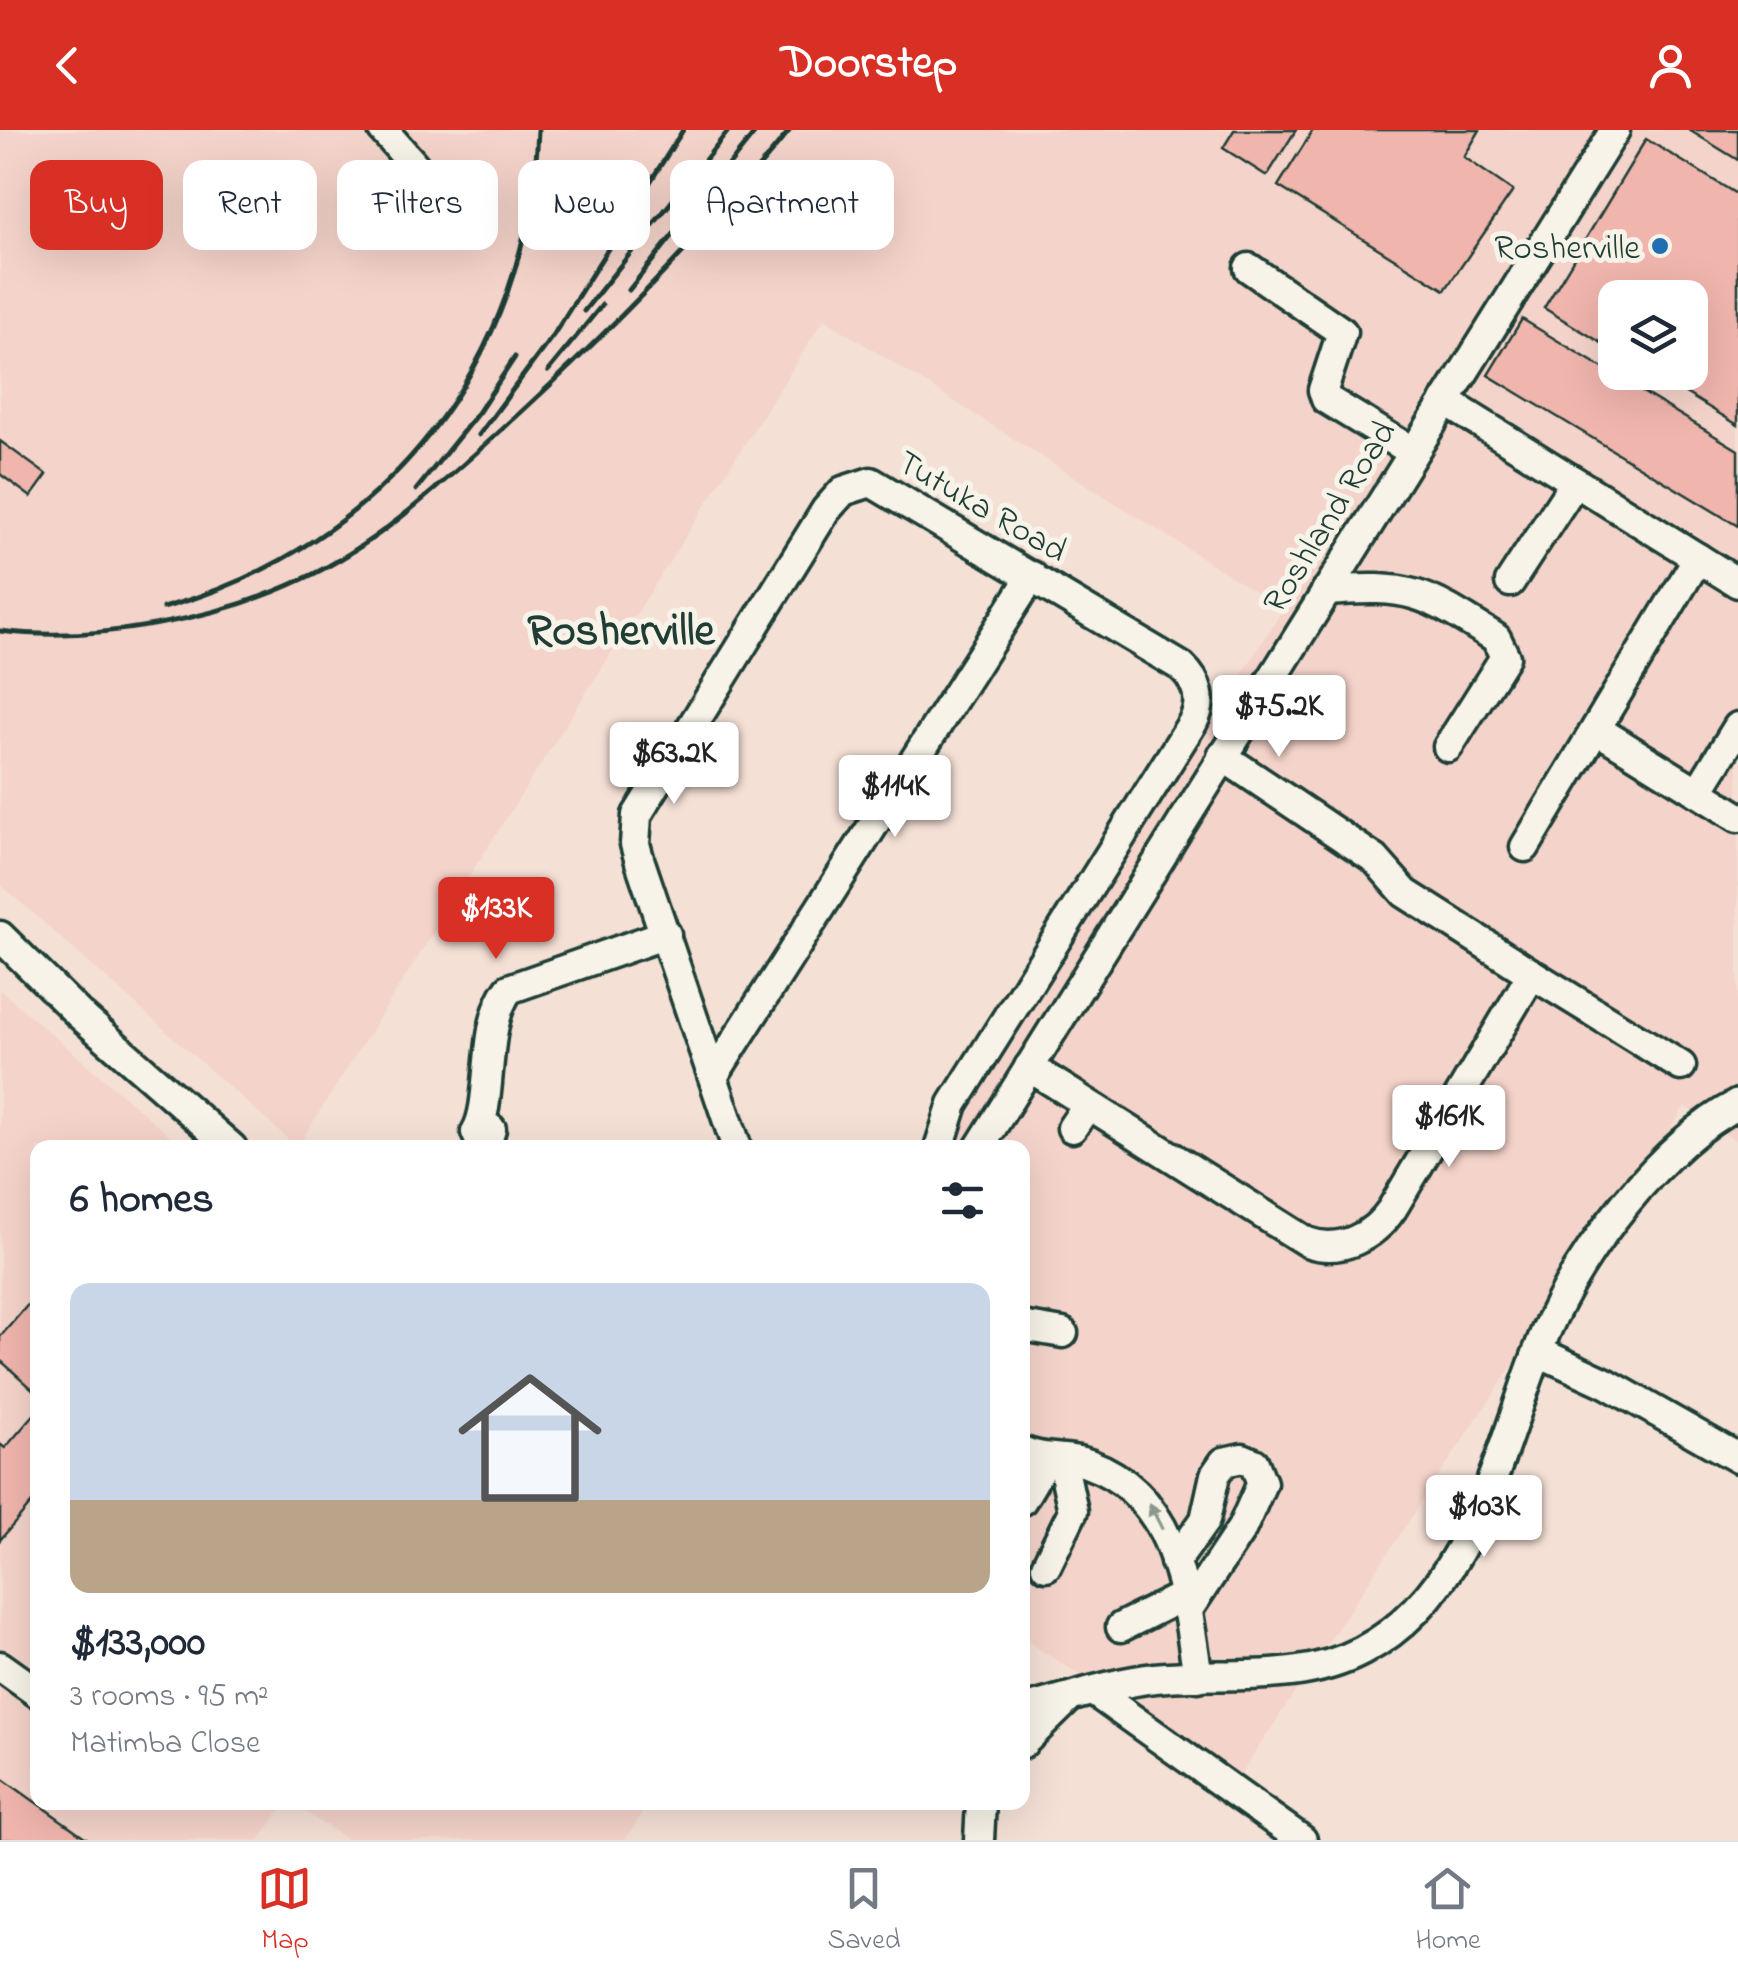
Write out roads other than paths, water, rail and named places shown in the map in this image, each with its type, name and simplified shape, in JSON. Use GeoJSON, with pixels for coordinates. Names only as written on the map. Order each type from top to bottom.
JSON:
{"type":"FeatureCollection","features":[{"type":"Feature","properties":{"kind":"street"},"geometry":{"type":"LineString","coordinates":[[384,130],[410,160]]}},
{"type":"Feature","properties":{"kind":"street","name":"Roshland Road"},"geometry":{"type":"LineString","coordinates":[[984,1140],[1616,130]]}},
{"type":"Feature","properties":{"kind":"street"},"geometry":{"type":"LineString","coordinates":[[1249,268],[1342,332],[1323,390],[1326,399],[1413,452]]}},
{"type":"Feature","properties":{"kind":"street"},"geometry":{"type":"LineString","coordinates":[[1445,401],[1738,583]]}},
{"type":"Feature","properties":{"kind":"street","name":"Tutuka Road"},"geometry":{"type":"LineString","coordinates":[[734,1140],[635,844],[637,816],[834,498],[851,486],[871,482],[1182,667],[1198,690],[1198,712],[971,1074],[944,1123],[941,1140]]}},
{"type":"Feature","properties":{"kind":"street"},"geometry":{"type":"LineString","coordinates":[[1510,582],[1575,482]]}},
{"type":"Feature","properties":{"kind":"street"},"geometry":{"type":"LineString","coordinates":[[1525,847],[1698,558]]}},
{"type":"Feature","properties":{"kind":"street"},"geometry":{"type":"LineString","coordinates":[[714,1076],[1032,576]]}},
{"type":"Feature","properties":{"kind":"street"},"geometry":{"type":"LineString","coordinates":[[1326,591],[1398,589],[1420,593],[1496,638],[1504,648],[1505,657],[1448,747]]}},
{"type":"Feature","properties":{"kind":"street"},"geometry":{"type":"LineString","coordinates":[[1698,792],[1738,726]]}},
{"type":"Feature","properties":{"kind":"street"},"geometry":{"type":"LineString","coordinates":[[1596,728],[1738,817]]}},
{"type":"Feature","properties":{"kind":"street"},"geometry":{"type":"LineString","coordinates":[[1222,756],[1375,858],[1405,893],[1680,1066]]}},
{"type":"Feature","properties":{"kind":"street"},"geometry":{"type":"LineString","coordinates":[[490,1136],[488,1058],[500,1005],[509,989],[666,934]]}},
{"type":"Feature","properties":{"kind":"street"},"geometry":{"type":"LineString","coordinates":[[3,944],[223,1140]]}},
{"type":"Feature","properties":{"kind":"street"},"geometry":{"type":"LineString","coordinates":[[1028,1067],[1080,1117],[1130,1150],[1170,1147],[1306,1242],[1332,1246],[1366,1236],[1392,1209],[1532,974]]}},
{"type":"Feature","properties":{"kind":"street"},"geometry":{"type":"LineString","coordinates":[[1030,1708],[1157,1678],[1318,1669],[1366,1649],[1414,1614],[1444,1573],[1488,1489],[1564,1293],[1643,1184],[1696,1128],[1738,1104]]}},
{"type":"Feature","properties":{"kind":"street"},"geometry":{"type":"LineString","coordinates":[[1030,1327],[1063,1333]]}},
{"type":"Feature","properties":{"kind":"street"},"geometry":{"type":"LineString","coordinates":[[1539,1352],[1606,1383],[1738,1458]]}},
{"type":"Feature","properties":{"kind":"street"},"geometry":{"type":"LineString","coordinates":[[1043,1457],[1087,1462],[1148,1501],[1175,1562],[1198,1677]]}},
{"type":"Feature","properties":{"kind":"street"},"geometry":{"type":"LineString","coordinates":[[1030,1484],[1043,1457]]}},
{"type":"Feature","properties":{"kind":"street"},"geometry":{"type":"LineString","coordinates":[[1043,1457],[1074,1512],[1046,1566]]}},
{"type":"Feature","properties":{"kind":"street"},"geometry":{"type":"LineString","coordinates":[[1120,1627],[1185,1603],[1254,1506],[1262,1482],[1254,1464],[1242,1458],[1224,1462],[1216,1475],[1208,1511],[1175,1562]]}},
{"type":"Feature","properties":{"kind":"street"},"geometry":{"type":"LineString","coordinates":[[1208,1511],[1254,1506]]}},
{"type":"Feature","properties":{"kind":"street"},"geometry":{"type":"LineString","coordinates":[[0,1666],[30,1687]]}},
{"type":"Feature","properties":{"kind":"street"},"geometry":{"type":"LineString","coordinates":[[1030,1737],[1080,1695]]}},
{"type":"Feature","properties":{"kind":"street"},"geometry":{"type":"LineString","coordinates":[[1080,1695],[1302,1840]]}},
{"type":"Feature","properties":{"kind":"street"},"geometry":{"type":"LineString","coordinates":[[979,1840],[982,1810]]}},
{"type":"Feature","properties":{"kind":"railway"},"geometry":{"type":"LineString","coordinates":[[163,608],[243,579],[315,539],[377,491],[431,433],[474,367],[507,294],[528,215],[538,130]]}},
{"type":"Feature","properties":{"kind":"railway"},"geometry":{"type":"LineString","coordinates":[[479,435],[554,334],[683,130]]}},
{"type":"Feature","properties":{"kind":"railway"},"geometry":{"type":"LineString","coordinates":[[584,311],[729,130]]}},
{"type":"Feature","properties":{"kind":"railway"},"geometry":{"type":"LineString","coordinates":[[629,290],[757,130]]}},
{"type":"Feature","properties":{"kind":"railway"},"geometry":{"type":"LineString","coordinates":[[0,631],[75,634],[194,617],[303,579],[356,550],[428,495],[574,363],[686,249],[790,130]]}},
{"type":"Feature","properties":{"kind":"railway"},"geometry":{"type":"LineString","coordinates":[[548,371],[602,305]]}},
{"type":"Feature","properties":{"kind":"railway"},"geometry":{"type":"LineString","coordinates":[[416,490],[478,413],[515,357]]}},
{"type":"Feature","properties":{"kind":"place","name":"Rosherville"},"geometry":{"type":"Point","coordinates":[1660,246]}},
{"type":"Feature","properties":{"kind":"district","name":"Rosherville"},"geometry":{"type":"Point","coordinates":[621,628]}}]}
